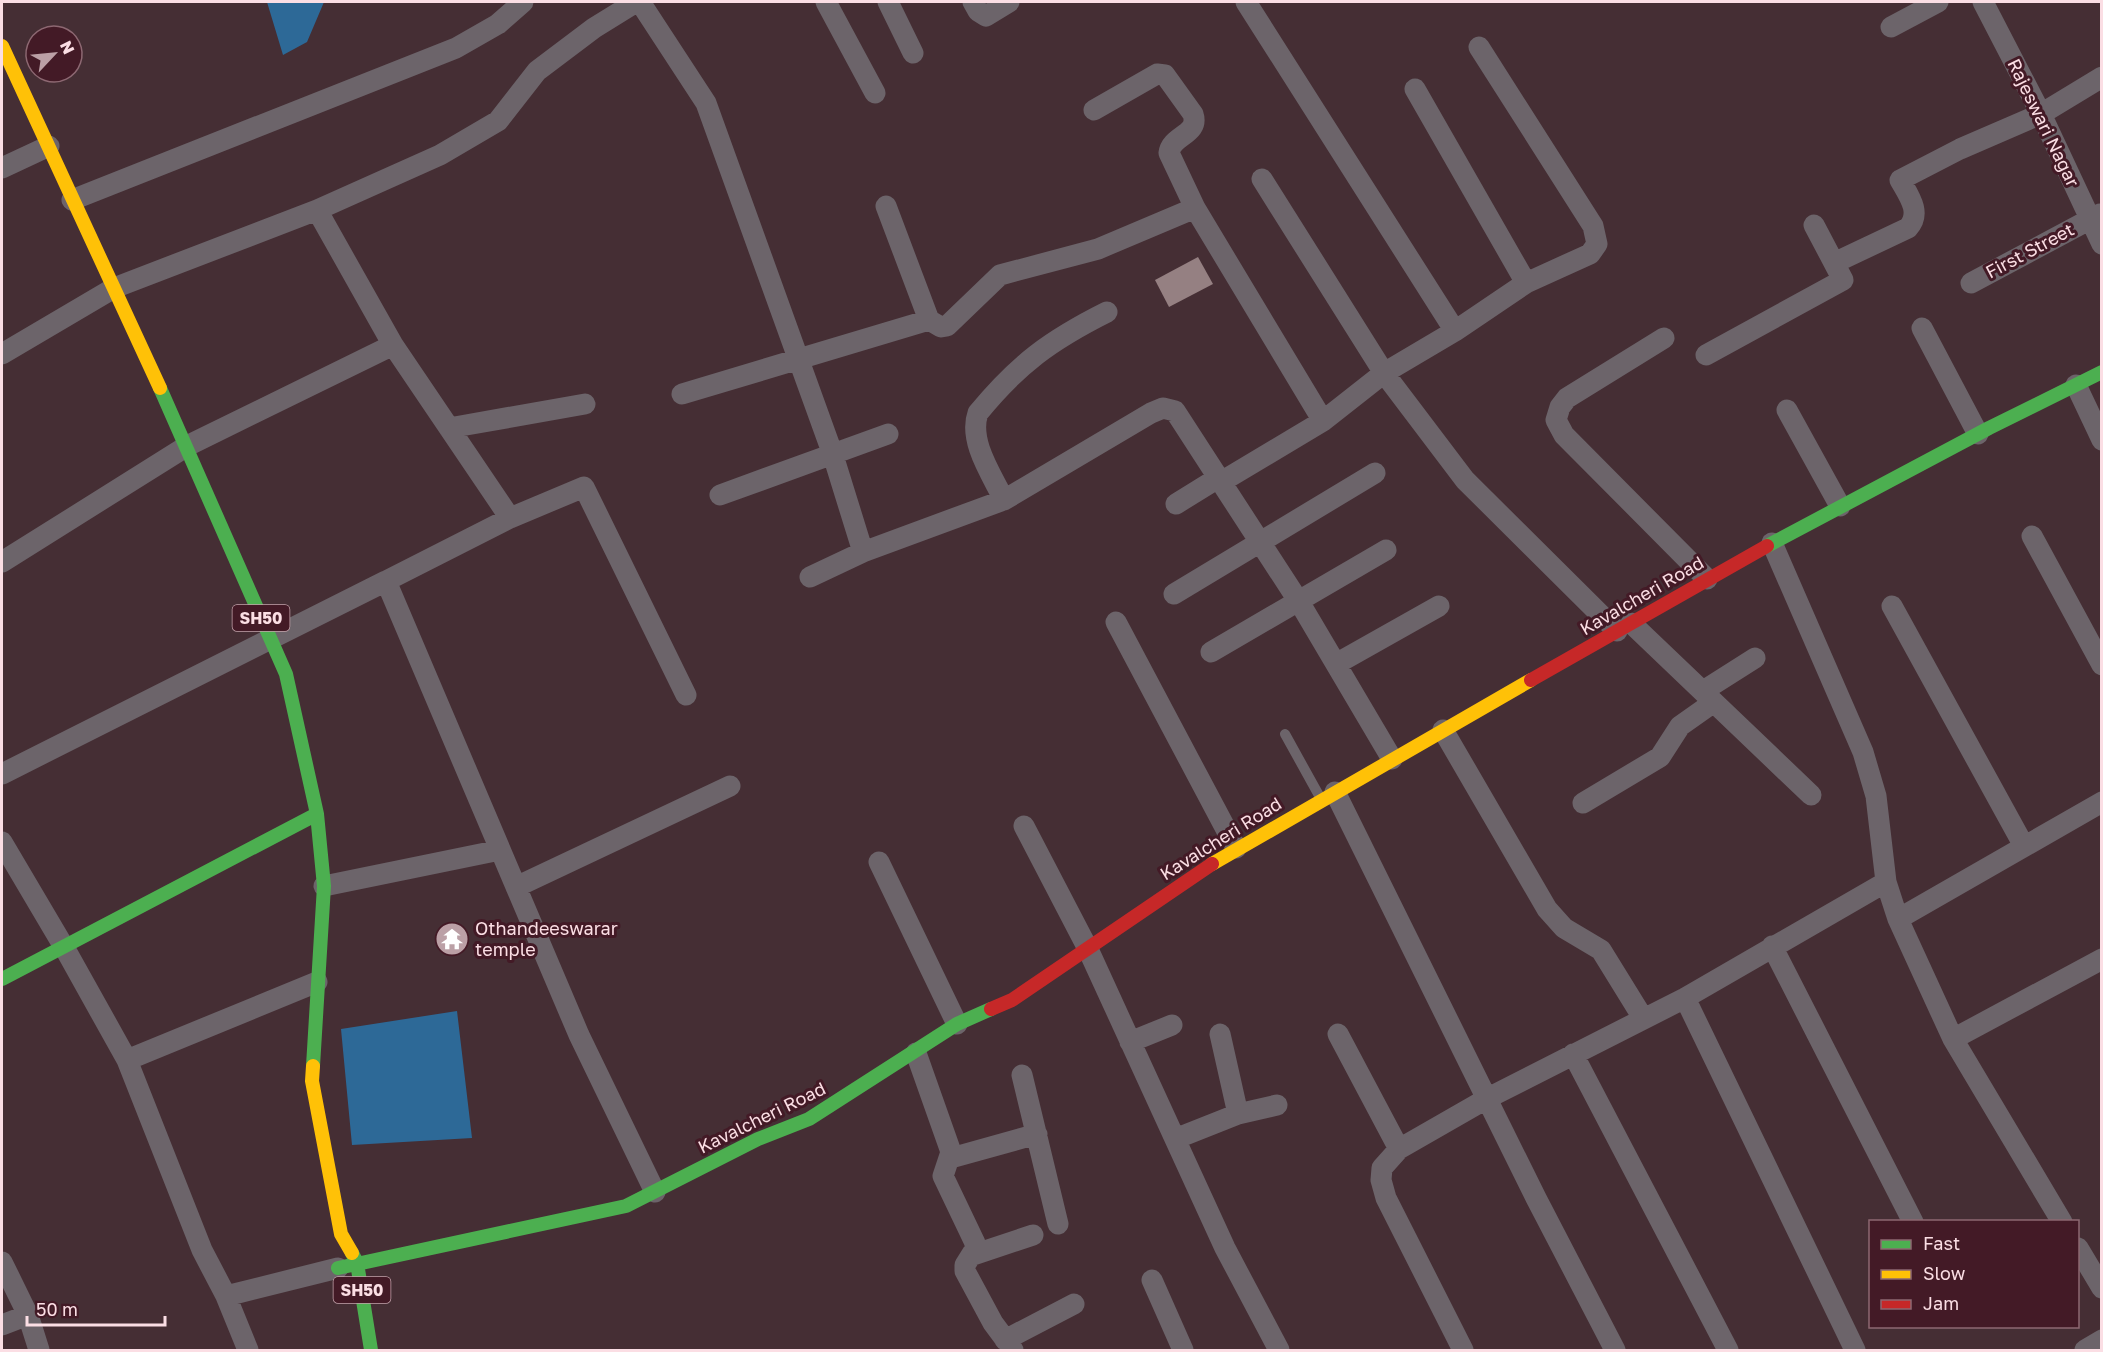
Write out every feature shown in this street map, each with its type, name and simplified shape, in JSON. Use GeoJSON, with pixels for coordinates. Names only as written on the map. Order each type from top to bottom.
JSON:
{"type":"FeatureCollection","features":[{"type":"Feature","properties":{"kind":"street"},"geometry":{"type":"LineString","coordinates":[[72,200],[456,48],[498,24],[524,2]]}},
{"type":"Feature","properties":{"kind":"street"},"geometry":{"type":"LineString","coordinates":[[2,354],[114,288],[317,210],[440,155],[498,122],[537,71],[594,28],[638,2],[706,103],[800,359],[863,552]]}},
{"type":"Feature","properties":{"kind":"street"},"geometry":{"type":"LineString","coordinates":[[826,2],[875,93]]}},
{"type":"Feature","properties":{"kind":"street"},"geometry":{"type":"LineString","coordinates":[[888,2],[913,53]]}},
{"type":"Feature","properties":{"kind":"street"},"geometry":{"type":"LineString","coordinates":[[974,2],[978,11],[986,16],[1010,2]]}},
{"type":"Feature","properties":{"kind":"street"},"geometry":{"type":"LineString","coordinates":[[1246,2],[1455,331]]}},
{"type":"Feature","properties":{"kind":"street"},"geometry":{"type":"LineString","coordinates":[[1891,27],[1938,2]]}},
{"type":"Feature","properties":{"kind":"street","name":"Rajeswari Nagar"},"geometry":{"type":"LineString","coordinates":[[1983,2],[2095,216],[2102,244]]}},
{"type":"Feature","properties":{"kind":"street","name":"SH50"},"geometry":{"type":"LineString","coordinates":[[2,46],[187,446],[286,674],[317,814],[324,886],[312,1081],[341,1234],[345,1270]]}},
{"type":"Feature","properties":{"kind":"street"},"geometry":{"type":"LineString","coordinates":[[1176,504],[1323,421],[1384,373],[1455,331],[1526,283],[1590,254],[1597,244],[1596,236],[1479,47]]}},
{"type":"Feature","properties":{"kind":"street"},"geometry":{"type":"LineString","coordinates":[[1094,110],[1157,74],[1165,75],[1194,114],[1196,121],[1194,127],[1169,148],[1169,153],[1195,207],[1323,421]]}},
{"type":"Feature","properties":{"kind":"street"},"geometry":{"type":"LineString","coordinates":[[1834,263],[1908,228],[1914,221],[1915,212],[1900,180],[1960,149],[2041,114],[2102,77]]}},
{"type":"Feature","properties":{"kind":"street"},"geometry":{"type":"LineString","coordinates":[[1415,89],[1526,283]]}},
{"type":"Feature","properties":{"kind":"street"},"geometry":{"type":"LineString","coordinates":[[2,168],[49,146]]}},
{"type":"Feature","properties":{"kind":"street"},"geometry":{"type":"LineString","coordinates":[[1262,179],[1384,373],[1465,480],[1624,627],[1708,696],[1811,795]]}},
{"type":"Feature","properties":{"kind":"street"},"geometry":{"type":"LineString","coordinates":[[886,206],[928,320],[940,327],[947,326],[1000,275],[1098,249],[1195,207]]}},
{"type":"Feature","properties":{"kind":"street"},"geometry":{"type":"LineString","coordinates":[[317,210],[393,345],[510,518]]}},
{"type":"Feature","properties":{"kind":"street","name":"First Street"},"geometry":{"type":"LineString","coordinates":[[1971,283],[2095,216]]}},
{"type":"Feature","properties":{"kind":"street"},"geometry":{"type":"LineString","coordinates":[[1706,355],[1843,280],[1814,225]]}},
{"type":"Feature","properties":{"kind":"street"},"geometry":{"type":"LineString","coordinates":[[1004,500],[976,436],[974,424],[978,413],[1027,361],[1062,334],[1107,312]]}},
{"type":"Feature","properties":{"kind":"street"},"geometry":{"type":"LineString","coordinates":[[682,394],[928,320]]}},
{"type":"Feature","properties":{"kind":"street"},"geometry":{"type":"LineString","coordinates":[[1922,328],[1978,434]]}},
{"type":"Feature","properties":{"kind":"street"},"geometry":{"type":"LineString","coordinates":[[1664,338],[1568,398],[1560,407],[1556,420],[1564,435],[1707,579]]}},
{"type":"Feature","properties":{"kind":"street"},"geometry":{"type":"LineString","coordinates":[[2,562],[187,446],[393,345]]}},
{"type":"Feature","properties":{"kind":"street","name":"Kavalcheri Road"},"geometry":{"type":"LineString","coordinates":[[345,1270],[626,1206],[758,1139],[809,1119],[916,1053],[957,1024],[1012,1000],[1236,848],[1772,543],[1978,434],[2102,372]]}},
{"type":"Feature","properties":{"kind":"street"},"geometry":{"type":"LineString","coordinates":[[2076,385],[2102,440]]}},
{"type":"Feature","properties":{"kind":"street"},"geometry":{"type":"LineString","coordinates":[[450,428],[585,404]]}},
{"type":"Feature","properties":{"kind":"street"},"geometry":{"type":"LineString","coordinates":[[810,577],[863,552],[1004,500],[1150,413],[1163,408],[1175,411],[1298,601],[1392,759]]}},
{"type":"Feature","properties":{"kind":"street"},"geometry":{"type":"LineString","coordinates":[[1787,410],[1840,506]]}},
{"type":"Feature","properties":{"kind":"street"},"geometry":{"type":"LineString","coordinates":[[720,495],[832,452],[888,434]]}},
{"type":"Feature","properties":{"kind":"street"},"geometry":{"type":"LineString","coordinates":[[1174,594],[1375,473]]}},
{"type":"Feature","properties":{"kind":"street"},"geometry":{"type":"LineString","coordinates":[[2,774],[510,518],[584,487],[686,694]]}},
{"type":"Feature","properties":{"kind":"street"},"geometry":{"type":"LineString","coordinates":[[2032,536],[2102,665]]}},
{"type":"Feature","properties":{"kind":"street"},"geometry":{"type":"LineString","coordinates":[[1772,543],[1863,752],[1876,796],[1886,882],[1899,919],[1953,1039],[2061,1220]]}},
{"type":"Feature","properties":{"kind":"street"},"geometry":{"type":"LineString","coordinates":[[1211,652],[1386,550]]}},
{"type":"Feature","properties":{"kind":"street"},"geometry":{"type":"LineString","coordinates":[[386,581],[579,1035],[655,1192]]}},
{"type":"Feature","properties":{"kind":"street"},"geometry":{"type":"LineString","coordinates":[[1336,664],[1439,606]]}},
{"type":"Feature","properties":{"kind":"street"},"geometry":{"type":"LineString","coordinates":[[1892,606],[2024,846]]}},
{"type":"Feature","properties":{"kind":"street"},"geometry":{"type":"LineString","coordinates":[[1116,622],[1236,848]]}},
{"type":"Feature","properties":{"kind":"street"},"geometry":{"type":"LineString","coordinates":[[1583,803],[1660,757],[1680,726],[1708,696],[1755,658]]}},
{"type":"Feature","properties":{"kind":"street"},"geometry":{"type":"LineString","coordinates":[[1443,730],[1547,909],[1564,928],[1600,950],[1643,1018]]}},
{"type":"Feature","properties":{"kind":"street"},"geometry":{"type":"LineString","coordinates":[[516,887],[730,786]]}},
{"type":"Feature","properties":{"kind":"street"},"geometry":{"type":"LineString","coordinates":[[1328,796],[1488,1098],[1614,1350]]}},
{"type":"Feature","properties":{"kind":"street"},"geometry":{"type":"LineString","coordinates":[[1899,919],[2102,802]]}},
{"type":"Feature","properties":{"kind":"street"},"geometry":{"type":"LineString","coordinates":[[2,979],[317,814]]}},
{"type":"Feature","properties":{"kind":"street"},"geometry":{"type":"LineString","coordinates":[[1024,826],[1087,947],[1225,1248],[1279,1350]]}},
{"type":"Feature","properties":{"kind":"street"},"geometry":{"type":"LineString","coordinates":[[2,842],[127,1060],[202,1250],[226,1296],[248,1350]]}},
{"type":"Feature","properties":{"kind":"street"},"geometry":{"type":"LineString","coordinates":[[324,886],[500,850]]}},
{"type":"Feature","properties":{"kind":"street"},"geometry":{"type":"LineString","coordinates":[[879,862],[957,1024]]}},
{"type":"Feature","properties":{"kind":"street"},"geometry":{"type":"LineString","coordinates":[[1463,1350],[1383,1189],[1382,1168],[1399,1149],[1488,1098],[1685,998],[1886,882]]}},
{"type":"Feature","properties":{"kind":"street"},"geometry":{"type":"LineString","coordinates":[[1772,946],[1912,1220]]}},
{"type":"Feature","properties":{"kind":"street"},"geometry":{"type":"LineString","coordinates":[[1953,1039],[2102,959]]}},
{"type":"Feature","properties":{"kind":"street"},"geometry":{"type":"LineString","coordinates":[[127,1060],[317,982]]}},
{"type":"Feature","properties":{"kind":"street"},"geometry":{"type":"LineString","coordinates":[[1685,998],[1851,1349]]}},
{"type":"Feature","properties":{"kind":"street"},"geometry":{"type":"LineString","coordinates":[[1130,1042],[1172,1025]]}},
{"type":"Feature","properties":{"kind":"street"},"geometry":{"type":"LineString","coordinates":[[1220,1034],[1238,1114]]}},
{"type":"Feature","properties":{"kind":"street"},"geometry":{"type":"LineString","coordinates":[[1338,1034],[1399,1149]]}},
{"type":"Feature","properties":{"kind":"street"},"geometry":{"type":"LineString","coordinates":[[916,1053],[951,1158]]}},
{"type":"Feature","properties":{"kind":"street"},"geometry":{"type":"LineString","coordinates":[[1573,1054],[1728,1350]]}},
{"type":"Feature","properties":{"kind":"street"},"geometry":{"type":"LineString","coordinates":[[1022,1076],[1058,1224]]}},
{"type":"Feature","properties":{"kind":"street"},"geometry":{"type":"LineString","coordinates":[[1175,1139],[1238,1114],[1277,1105]]}},
{"type":"Feature","properties":{"kind":"street"},"geometry":{"type":"LineString","coordinates":[[1037,1134],[951,1158],[945,1166],[943,1176],[975,1243],[973,1255],[965,1265],[965,1271],[993,1323],[1009,1345],[1074,1304]]}},
{"type":"Feature","properties":{"kind":"street","name":"SH50"},"geometry":{"type":"LineString","coordinates":[[341,1234],[337,1249],[371,1350]]}},
{"type":"Feature","properties":{"kind":"street"},"geometry":{"type":"LineString","coordinates":[[973,1255],[1033,1234]]}},
{"type":"Feature","properties":{"kind":"street"},"geometry":{"type":"LineString","coordinates":[[2079,1250],[2102,1288]]}},
{"type":"Feature","properties":{"kind":"street"},"geometry":{"type":"LineString","coordinates":[[2,1262],[28,1315],[39,1350]]}},
{"type":"Feature","properties":{"kind":"street"},"geometry":{"type":"LineString","coordinates":[[226,1296],[345,1270]]}},
{"type":"Feature","properties":{"kind":"street"},"geometry":{"type":"LineString","coordinates":[[1152,1280],[1183,1350]]}},
{"type":"Feature","properties":{"kind":"street"},"geometry":{"type":"LineString","coordinates":[[2,1325],[28,1315]]}},
{"type":"Feature","properties":{"kind":"street"},"geometry":{"type":"LineString","coordinates":[[2085,1350],[2102,1340]]}},
{"type":"Feature","properties":{"kind":"lane"},"geometry":{"type":"LineString","coordinates":[[1285,734],[1328,796]]}},
{"type":"Feature","properties":{"kind":"water"},"geometry":{"type":"Polygon","coordinates":[[[267,2],[324,2],[307,42],[283,55],[267,2]]]}},
{"type":"Feature","properties":{"kind":"water"},"geometry":{"type":"Polygon","coordinates":[[[457,1011],[472,1138],[352,1145],[341,1029],[457,1011]]]}},
{"type":"Feature","properties":{"kind":"building"},"geometry":{"type":"Polygon","coordinates":[[[1198,257],[1213,284],[1169,307],[1155,280],[1198,257]]]}},
{"type":"Feature","properties":{"kind":"traffic: fast"},"geometry":{"type":"LineString","coordinates":[[1767,546],[1989,428],[2102,372]]}},
{"type":"Feature","properties":{"kind":"traffic: fast"},"geometry":{"type":"LineString","coordinates":[[160,388],[286,674],[317,814],[324,886],[313,1066]]}},
{"type":"Feature","properties":{"kind":"traffic: fast"},"geometry":{"type":"LineString","coordinates":[[2,979],[317,814]]}},
{"type":"Feature","properties":{"kind":"traffic: fast"},"geometry":{"type":"LineString","coordinates":[[338,1268],[626,1206],[758,1139],[809,1119],[957,1024],[991,1009]]}},
{"type":"Feature","properties":{"kind":"traffic: fast"},"geometry":{"type":"LineString","coordinates":[[352,1253],[357,1263],[371,1350]]}},
{"type":"Feature","properties":{"kind":"traffic: slow"},"geometry":{"type":"LineString","coordinates":[[2,46],[160,388]]}},
{"type":"Feature","properties":{"kind":"traffic: slow"},"geometry":{"type":"LineString","coordinates":[[1212,864],[1531,680]]}},
{"type":"Feature","properties":{"kind":"traffic: slow"},"geometry":{"type":"LineString","coordinates":[[313,1066],[312,1081],[341,1234],[352,1253]]}},
{"type":"Feature","properties":{"kind":"traffic: jam"},"geometry":{"type":"LineString","coordinates":[[1531,680],[1767,546]]}},
{"type":"Feature","properties":{"kind":"traffic: jam"},"geometry":{"type":"LineString","coordinates":[[991,1009],[1012,1000],[1212,864]]}},
{"type":"Feature","properties":{"kind":"place","name":"Othandeeswarar temple"},"geometry":{"type":"Point","coordinates":[452,939]}}]}
